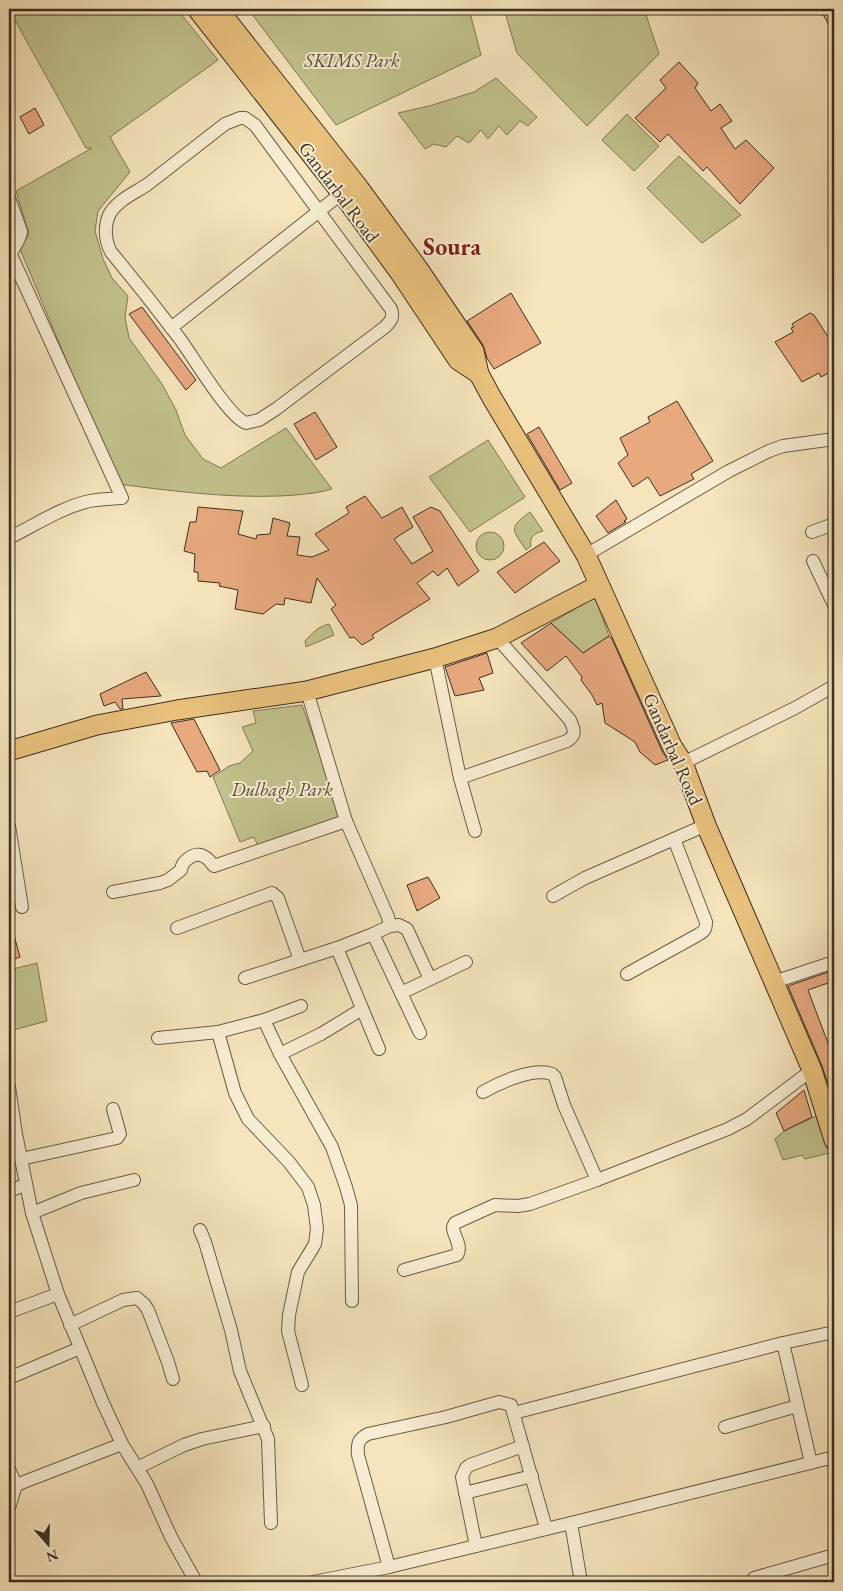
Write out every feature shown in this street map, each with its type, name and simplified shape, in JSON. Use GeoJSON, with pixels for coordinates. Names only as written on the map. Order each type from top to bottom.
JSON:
{"type":"FeatureCollection","features":[{"type":"Feature","properties":{"kind":"main road","name":"Gandarbal Road"},"geometry":{"type":"LineString","coordinates":[[197,9],[348,188]]}},
{"type":"Feature","properties":{"kind":"main road","name":"Gandarbal Road"},"geometry":{"type":"LineString","coordinates":[[218,9],[348,188],[400,274],[458,360],[479,374],[586,555],[672,746],[683,763],[706,825],[812,1070],[834,1140]]}},
{"type":"Feature","properties":{"kind":"main road"},"geometry":{"type":"LineString","coordinates":[[9,751],[97,725],[176,710],[306,691],[435,658],[497,638],[599,585]]}},
{"type":"Feature","properties":{"kind":"street"},"geometry":{"type":"LineString","coordinates":[[245,118],[255,124],[319,212],[390,308],[392,318],[385,328],[276,409],[258,420],[246,423],[236,418],[171,328],[111,252],[106,231],[107,222],[114,208],[121,201],[146,185],[225,124],[234,119],[245,118]]}},
{"type":"Feature","properties":{"kind":"street"},"geometry":{"type":"LineString","coordinates":[[171,328],[348,188]]}},
{"type":"Feature","properties":{"kind":"street"},"geometry":{"type":"LineString","coordinates":[[9,198],[21,232],[21,236],[12,249],[11,254],[122,498],[92,500],[48,518],[9,538]]}},
{"type":"Feature","properties":{"kind":"street"},"geometry":{"type":"LineString","coordinates":[[586,555],[729,471],[769,450],[783,446],[834,439]]}},
{"type":"Feature","properties":{"kind":"street"},"geometry":{"type":"LineString","coordinates":[[812,532],[834,524]]}},
{"type":"Feature","properties":{"kind":"street"},"geometry":{"type":"LineString","coordinates":[[813,561],[834,605]]}},
{"type":"Feature","properties":{"kind":"street"},"geometry":{"type":"LineString","coordinates":[[460,778],[567,741],[573,738],[575,733],[570,720],[497,638]]}},
{"type":"Feature","properties":{"kind":"street"},"geometry":{"type":"LineString","coordinates":[[435,658],[460,778],[475,831]]}},
{"type":"Feature","properties":{"kind":"street"},"geometry":{"type":"LineString","coordinates":[[683,763],[795,708],[834,686]]}},
{"type":"Feature","properties":{"kind":"street"},"geometry":{"type":"LineString","coordinates":[[306,691],[346,821],[388,916],[390,926]]}},
{"type":"Feature","properties":{"kind":"street"},"geometry":{"type":"LineString","coordinates":[[113,892],[168,880],[181,870],[182,864],[187,859],[193,856],[201,855],[206,857],[214,866],[346,821]]}},
{"type":"Feature","properties":{"kind":"street"},"geometry":{"type":"LineString","coordinates":[[553,896],[585,878],[706,825]]}},
{"type":"Feature","properties":{"kind":"street"},"geometry":{"type":"LineString","coordinates":[[9,826],[22,907]]}},
{"type":"Feature","properties":{"kind":"street"},"geometry":{"type":"LineString","coordinates":[[627,974],[696,936],[706,928],[706,922],[674,839]]}},
{"type":"Feature","properties":{"kind":"street"},"geometry":{"type":"LineString","coordinates":[[177,928],[272,893],[278,898],[300,960]]}},
{"type":"Feature","properties":{"kind":"street"},"geometry":{"type":"LineString","coordinates":[[245,978],[337,948],[390,926],[398,925],[407,929],[430,979]]}},
{"type":"Feature","properties":{"kind":"street"},"geometry":{"type":"LineString","coordinates":[[373,934],[420,1033]]}},
{"type":"Feature","properties":{"kind":"street"},"geometry":{"type":"LineString","coordinates":[[337,948],[379,1050]]}},
{"type":"Feature","properties":{"kind":"street"},"geometry":{"type":"LineString","coordinates":[[401,994],[466,962]]}},
{"type":"Feature","properties":{"kind":"street"},"geometry":{"type":"LineString","coordinates":[[774,982],[834,962]]}},
{"type":"Feature","properties":{"kind":"street"},"geometry":{"type":"LineString","coordinates":[[158,1038],[218,1032],[264,1020],[301,1006]]}},
{"type":"Feature","properties":{"kind":"street"},"geometry":{"type":"LineString","coordinates":[[280,1054],[321,1034],[362,1009]]}},
{"type":"Feature","properties":{"kind":"street"},"geometry":{"type":"LineString","coordinates":[[264,1020],[280,1054],[332,1147],[346,1188],[351,1205],[352,1301]]}},
{"type":"Feature","properties":{"kind":"street"},"geometry":{"type":"LineString","coordinates":[[218,1032],[235,1093],[248,1119],[289,1162],[308,1187],[314,1205],[318,1229],[315,1244],[298,1272],[289,1315],[288,1331],[302,1385]]}},
{"type":"Feature","properties":{"kind":"street"},"geometry":{"type":"LineString","coordinates":[[404,1270],[458,1255],[460,1247],[452,1226],[455,1224],[495,1205],[518,1206],[530,1204],[728,1129],[747,1119],[812,1070]]}},
{"type":"Feature","properties":{"kind":"street"},"geometry":{"type":"LineString","coordinates":[[482,1092],[509,1079],[540,1072],[552,1074],[555,1077],[564,1105],[597,1180]]}},
{"type":"Feature","properties":{"kind":"street"},"geometry":{"type":"LineString","coordinates":[[9,1087],[12,1136],[21,1159],[32,1213],[58,1294],[122,1444],[147,1484],[171,1537],[196,1582]]}},
{"type":"Feature","properties":{"kind":"street"},"geometry":{"type":"LineString","coordinates":[[21,1159],[117,1138],[120,1134],[112,1109]]}},
{"type":"Feature","properties":{"kind":"street"},"geometry":{"type":"LineString","coordinates":[[32,1213],[82,1193],[134,1180]]}},
{"type":"Feature","properties":{"kind":"street"},"geometry":{"type":"LineString","coordinates":[[9,1190],[25,1185]]}},
{"type":"Feature","properties":{"kind":"street"},"geometry":{"type":"LineString","coordinates":[[200,1230],[231,1330],[240,1371],[268,1439],[271,1522]]}},
{"type":"Feature","properties":{"kind":"street"},"geometry":{"type":"LineString","coordinates":[[9,1312],[58,1294]]}},
{"type":"Feature","properties":{"kind":"street"},"geometry":{"type":"LineString","coordinates":[[70,1325],[123,1300],[137,1298],[148,1310],[173,1379]]}},
{"type":"Feature","properties":{"kind":"street"},"geometry":{"type":"LineString","coordinates":[[514,1413],[783,1343],[834,1332]]}},
{"type":"Feature","properties":{"kind":"street"},"geometry":{"type":"LineString","coordinates":[[783,1343],[811,1463]]}},
{"type":"Feature","properties":{"kind":"street"},"geometry":{"type":"LineString","coordinates":[[9,1378],[80,1348]]}},
{"type":"Feature","properties":{"kind":"street"},"geometry":{"type":"LineString","coordinates":[[389,1567],[358,1455],[358,1442],[360,1438],[368,1434],[446,1417],[499,1402],[511,1405],[546,1528]]}},
{"type":"Feature","properties":{"kind":"street"},"geometry":{"type":"LineString","coordinates":[[725,1427],[797,1406]]}},
{"type":"Feature","properties":{"kind":"street"},"geometry":{"type":"LineString","coordinates":[[137,1468],[184,1445],[202,1439],[264,1426]]}},
{"type":"Feature","properties":{"kind":"street"},"geometry":{"type":"LineString","coordinates":[[16,1485],[122,1444]]}},
{"type":"Feature","properties":{"kind":"street"},"geometry":{"type":"LineString","coordinates":[[476,1546],[462,1477],[466,1468],[483,1459],[523,1446]]}},
{"type":"Feature","properties":{"kind":"street"},"geometry":{"type":"LineString","coordinates":[[313,1582],[389,1567],[834,1457]]}},
{"type":"Feature","properties":{"kind":"street"},"geometry":{"type":"LineString","coordinates":[[9,1469],[16,1485],[9,1508]]}},
{"type":"Feature","properties":{"kind":"street"},"geometry":{"type":"LineString","coordinates":[[465,1493],[532,1476]]}},
{"type":"Feature","properties":{"kind":"street"},"geometry":{"type":"LineString","coordinates":[[571,1523],[581,1582]]}},
{"type":"Feature","properties":{"kind":"street"},"geometry":{"type":"LineString","coordinates":[[754,1578],[834,1556]]}},
{"type":"Feature","properties":{"kind":"green space"},"geometry":{"type":"Polygon","coordinates":[[[16,9],[177,9],[218,60],[110,137],[130,172],[98,211],[95,231],[103,259],[112,278],[128,296],[125,317],[129,338],[162,384],[176,410],[185,435],[203,459],[221,468],[286,428],[332,489],[293,495],[239,496],[118,484],[20,249],[29,234],[16,191],[92,148],[86,148],[11,13],[16,9]]]}},
{"type":"Feature","properties":{"kind":"green space","name":"SKIMS Park"},"geometry":{"type":"Polygon","coordinates":[[[248,9],[469,9],[481,55],[336,125],[248,9]]]}},
{"type":"Feature","properties":{"kind":"green space"},"geometry":{"type":"Polygon","coordinates":[[[504,9],[644,9],[659,54],[587,126],[517,53],[504,9]]]}},
{"type":"Feature","properties":{"kind":"green space"},"geometry":{"type":"Polygon","coordinates":[[[496,78],[537,117],[528,126],[520,121],[507,135],[499,126],[488,139],[481,130],[469,143],[457,136],[446,147],[434,144],[425,149],[398,113],[429,106],[474,92],[496,78]]]}},
{"type":"Feature","properties":{"kind":"green space"},"geometry":{"type":"Polygon","coordinates":[[[627,114],[659,146],[634,171],[602,140],[627,114]]]}},
{"type":"Feature","properties":{"kind":"green space"},"geometry":{"type":"Polygon","coordinates":[[[679,156],[741,215],[702,243],[647,188],[679,156]]]}},
{"type":"Feature","properties":{"kind":"green space"},"geometry":{"type":"Polygon","coordinates":[[[488,440],[525,497],[470,532],[429,477],[488,440]]]}},
{"type":"Feature","properties":{"kind":"green space"},"geometry":{"type":"Polygon","coordinates":[[[530,512],[543,531],[533,536],[531,546],[526,550],[514,529],[518,522],[530,512]]]}},
{"type":"Feature","properties":{"kind":"green space"},"geometry":{"type":"Polygon","coordinates":[[[490,532],[500,536],[504,546],[500,556],[490,560],[480,556],[476,546],[480,536],[490,532]]]}},
{"type":"Feature","properties":{"kind":"green space"},"geometry":{"type":"Polygon","coordinates":[[[595,597],[609,636],[583,653],[551,623],[595,597]]]}},
{"type":"Feature","properties":{"kind":"green space"},"geometry":{"type":"Polygon","coordinates":[[[329,624],[334,635],[306,647],[305,641],[311,635],[319,628],[329,624]]]}},
{"type":"Feature","properties":{"kind":"green space","name":"Dulbagh Park"},"geometry":{"type":"Polygon","coordinates":[[[302,705],[343,819],[259,848],[254,837],[240,842],[213,777],[229,766],[240,763],[253,751],[242,727],[256,723],[253,711],[302,705]]]}},
{"type":"Feature","properties":{"kind":"green space"},"geometry":{"type":"Polygon","coordinates":[[[37,963],[47,1021],[13,1030],[9,1006],[9,970],[37,963]]]}},
{"type":"Feature","properties":{"kind":"green space"},"geometry":{"type":"Polygon","coordinates":[[[816,1116],[829,1153],[805,1159],[802,1155],[783,1160],[775,1139],[784,1131],[816,1116]]]}},
{"type":"Feature","properties":{"kind":"building"},"geometry":{"type":"Polygon","coordinates":[[[820,9],[834,9],[834,34],[820,9]]]}},
{"type":"Feature","properties":{"kind":"building"},"geometry":{"type":"Polygon","coordinates":[[[679,62],[698,83],[695,88],[711,111],[720,104],[732,121],[721,128],[735,149],[746,140],[774,168],[740,204],[707,167],[703,171],[668,134],[660,142],[635,118],[666,88],[660,80],[679,62]]]}},
{"type":"Feature","properties":{"kind":"building"},"geometry":{"type":"Polygon","coordinates":[[[35,108],[44,125],[29,134],[20,117],[35,108]]]}},
{"type":"Feature","properties":{"kind":"building"},"geometry":{"type":"Polygon","coordinates":[[[511,293],[541,343],[494,369],[487,358],[483,345],[467,321],[511,293]]]}},
{"type":"Feature","properties":{"kind":"building"},"geometry":{"type":"Polygon","coordinates":[[[142,307],[196,380],[186,390],[129,314],[142,307]]]}},
{"type":"Feature","properties":{"kind":"building"},"geometry":{"type":"Polygon","coordinates":[[[810,313],[814,315],[834,346],[834,370],[821,377],[819,373],[802,382],[775,342],[793,332],[791,328],[794,327],[792,324],[810,313]]]}},
{"type":"Feature","properties":{"kind":"building"},"geometry":{"type":"Polygon","coordinates":[[[677,401],[713,461],[691,474],[694,479],[660,496],[648,477],[633,487],[618,463],[628,455],[620,438],[650,422],[648,417],[677,401]]]}},
{"type":"Feature","properties":{"kind":"building"},"geometry":{"type":"Polygon","coordinates":[[[315,412],[337,447],[316,460],[294,424],[315,412]]]}},
{"type":"Feature","properties":{"kind":"building"},"geometry":{"type":"Polygon","coordinates":[[[539,427],[572,483],[560,490],[527,434],[539,427]]]}},
{"type":"Feature","properties":{"kind":"building"},"geometry":{"type":"Polygon","coordinates":[[[365,496],[382,518],[402,507],[413,527],[394,539],[412,564],[433,551],[413,517],[431,507],[440,511],[479,571],[458,586],[447,568],[438,576],[433,571],[417,583],[430,599],[372,635],[374,638],[362,645],[354,637],[350,638],[331,609],[336,605],[317,578],[311,603],[285,598],[284,605],[276,604],[263,614],[235,609],[238,590],[219,586],[220,583],[198,581],[198,572],[194,572],[195,554],[184,551],[190,522],[196,522],[198,507],[243,511],[238,534],[256,539],[257,535],[270,534],[273,518],[290,523],[287,536],[300,537],[297,555],[312,557],[329,550],[315,534],[349,513],[346,507],[365,496]]]}},
{"type":"Feature","properties":{"kind":"building"},"geometry":{"type":"Polygon","coordinates":[[[616,500],[627,519],[624,521],[626,522],[608,533],[596,516],[616,500]]]}},
{"type":"Feature","properties":{"kind":"building"},"geometry":{"type":"Polygon","coordinates":[[[544,542],[560,561],[515,593],[497,572],[544,542]]]}},
{"type":"Feature","properties":{"kind":"building"},"geometry":{"type":"Polygon","coordinates":[[[551,623],[583,653],[609,636],[612,639],[662,751],[668,760],[655,765],[640,752],[635,742],[605,723],[602,703],[597,705],[581,680],[582,677],[566,656],[547,671],[521,643],[551,623]]]}},
{"type":"Feature","properties":{"kind":"building"},"geometry":{"type":"Polygon","coordinates":[[[487,653],[493,673],[479,678],[484,690],[455,696],[445,667],[487,653]]]}},
{"type":"Feature","properties":{"kind":"building"},"geometry":{"type":"Polygon","coordinates":[[[146,672],[161,696],[122,699],[123,709],[120,709],[115,702],[104,706],[100,694],[146,672]]]}},
{"type":"Feature","properties":{"kind":"building"},"geometry":{"type":"Polygon","coordinates":[[[194,719],[220,770],[210,777],[207,771],[197,772],[171,723],[194,719]]]}},
{"type":"Feature","properties":{"kind":"building"},"geometry":{"type":"Polygon","coordinates":[[[428,877],[440,898],[417,911],[407,885],[428,877]]]}},
{"type":"Feature","properties":{"kind":"building"},"geometry":{"type":"Polygon","coordinates":[[[9,928],[12,928],[20,957],[9,961],[9,928]]]}},
{"type":"Feature","properties":{"kind":"building"},"geometry":{"type":"Polygon","coordinates":[[[834,970],[834,981],[808,990],[834,1059],[834,1085],[829,1087],[788,986],[834,970]]]}},
{"type":"Feature","properties":{"kind":"building"},"geometry":{"type":"Polygon","coordinates":[[[804,1090],[812,1117],[784,1131],[776,1113],[804,1090]]]}},
{"type":"Feature","properties":{"kind":"district","name":"Soura"},"geometry":{"type":"Point","coordinates":[452,246]}}]}
